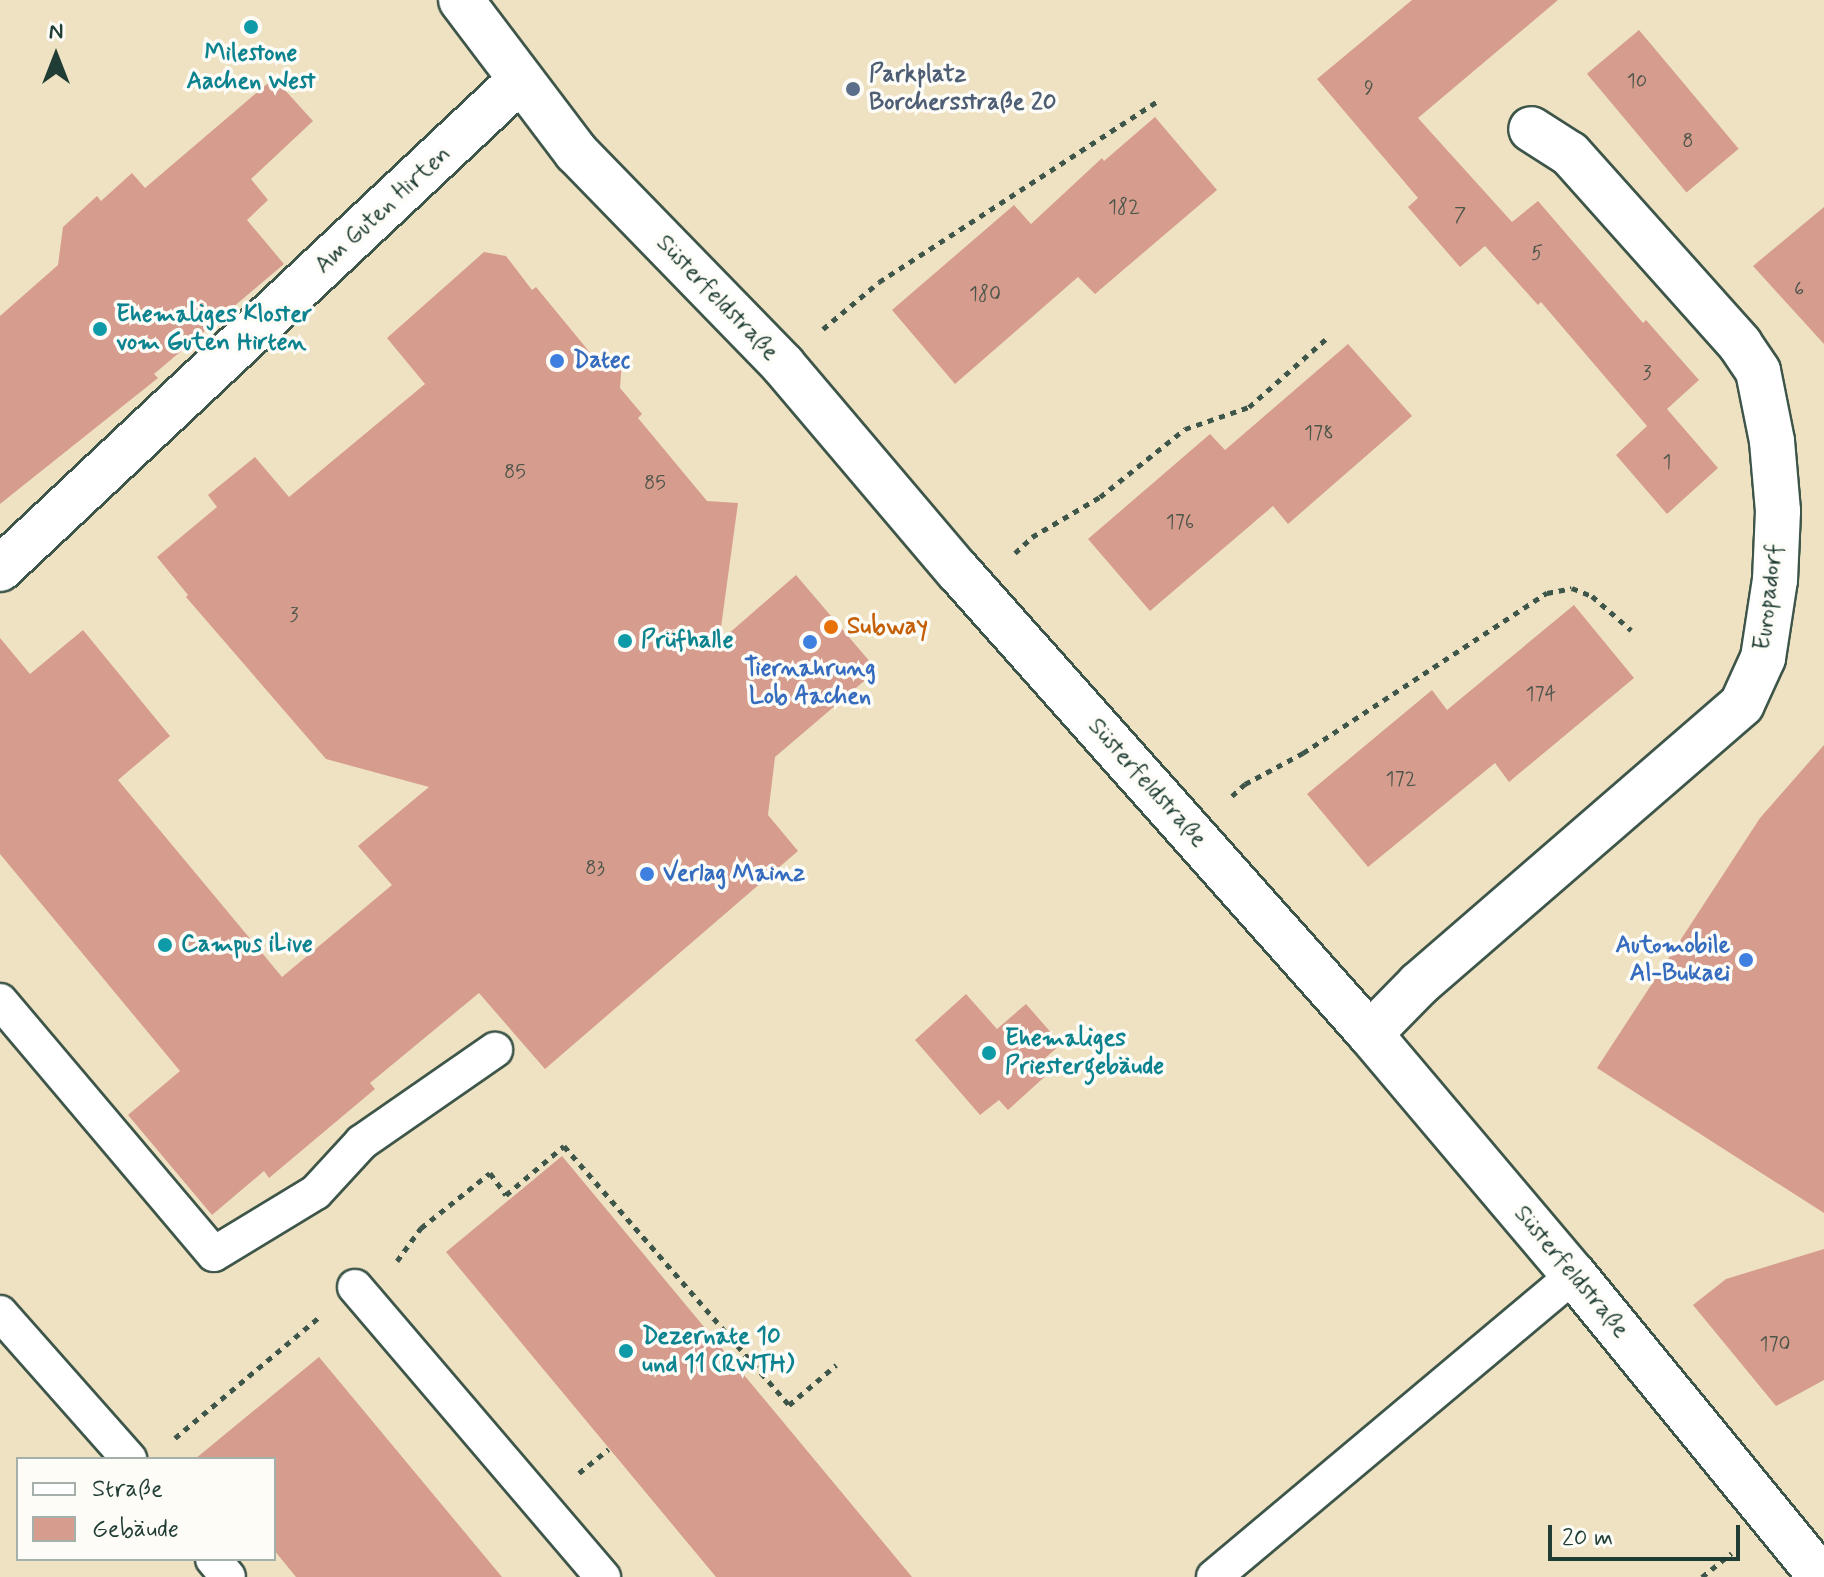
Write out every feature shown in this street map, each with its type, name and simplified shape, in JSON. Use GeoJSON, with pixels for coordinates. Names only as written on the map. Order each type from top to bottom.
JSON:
{"type":"FeatureCollection","features":[{"type":"Feature","properties":{"kind":"street","name":"Süsterfeldstraße"},"geometry":{"type":"LineString","coordinates":[[468,2],[520,80],[576,152],[783,365],[975,590],[1370,1034],[1574,1275],[1821,1577]]}},
{"type":"Feature","properties":{"kind":"street","name":"Am Guten Hirten"},"geometry":{"type":"LineString","coordinates":[[0,569],[520,80]]}},
{"type":"Feature","properties":{"kind":"street","name":"Europadorf"},"geometry":{"type":"LineString","coordinates":[[1370,1034],[1419,984],[1742,704],[1763,658],[1775,580],[1778,511],[1772,441],[1758,371],[1740,344],[1570,154],[1531,129]]}},
{"type":"Feature","properties":{"kind":"lane"},"geometry":{"type":"LineString","coordinates":[[0,1001],[214,1254],[316,1192],[362,1142],[495,1050]]}},
{"type":"Feature","properties":{"kind":"lane"},"geometry":{"type":"LineString","coordinates":[[1214,1577],[1574,1275]]}},
{"type":"Feature","properties":{"kind":"lane"},"geometry":{"type":"LineString","coordinates":[[355,1287],[603,1577]]}},
{"type":"Feature","properties":{"kind":"lane"},"geometry":{"type":"LineString","coordinates":[[0,1313],[127,1457]]}},
{"type":"Feature","properties":{"kind":"lane"},"geometry":{"type":"LineString","coordinates":[[215,1561],[228,1577]]}},
{"type":"Feature","properties":{"kind":"path"},"geometry":{"type":"LineString","coordinates":[[856,300],[1011,194],[1159,100]]}},
{"type":"Feature","properties":{"kind":"path"},"geometry":{"type":"LineString","coordinates":[[1055,522],[1100,497],[1185,429],[1249,407],[1327,338]]}},
{"type":"Feature","properties":{"kind":"path"},"geometry":{"type":"LineString","coordinates":[[1278,767],[1547,593],[1572,588],[1592,596],[1631,630]]}},
{"type":"Feature","properties":{"kind":"path"},"geometry":{"type":"LineString","coordinates":[[397,1261],[421,1228],[490,1173],[506,1195],[564,1146],[789,1405],[836,1365]]}},
{"type":"Feature","properties":{"kind":"path"},"geometry":{"type":"LineString","coordinates":[[174,1439],[355,1287]]}},
{"type":"Feature","properties":{"kind":"path"},"geometry":{"type":"LineString","coordinates":[[585,1468],[609,1449]]}},
{"type":"Feature","properties":{"kind":"building"},"geometry":{"type":"Polygon","coordinates":[[[1412,0],[1558,0],[1418,118],[1512,222],[1538,201],[1643,323],[1646,320],[1699,380],[1667,409],[1718,468],[1667,514],[1616,455],[1647,426],[1541,302],[1538,305],[1485,246],[1460,267],[1408,207],[1418,198],[1317,79],[1412,0]]]}},
{"type":"Feature","properties":{"kind":"building"},"geometry":{"type":"Polygon","coordinates":[[[1639,30],[1739,149],[1687,192],[1587,74],[1639,30]]]}},
{"type":"Feature","properties":{"kind":"building","name":"Ehemaliges Kloster vom Guten Hirten"},"geometry":{"type":"Polygon","coordinates":[[[274,78],[313,121],[251,179],[268,200],[247,220],[284,264],[154,374],[158,378],[0,504],[0,316],[58,265],[63,227],[97,196],[101,201],[132,173],[145,188],[274,78]]]}},
{"type":"Feature","properties":{"kind":"building"},"geometry":{"type":"Polygon","coordinates":[[[1155,117],[1217,190],[1095,294],[1078,277],[955,384],[892,310],[1014,205],[1031,224],[1102,158],[1104,161],[1155,117]]]}},
{"type":"Feature","properties":{"kind":"building"},"geometry":{"type":"Polygon","coordinates":[[[1824,207],[1824,344],[1753,266],[1824,207]]]}},
{"type":"Feature","properties":{"kind":"building"},"geometry":{"type":"Polygon","coordinates":[[[484,252],[506,256],[532,290],[536,287],[592,355],[622,360],[620,388],[642,414],[638,418],[707,501],[738,503],[719,642],[796,575],[877,670],[775,757],[768,815],[798,851],[545,1069],[479,993],[370,1083],[375,1089],[269,1178],[264,1171],[212,1215],[128,1115],[180,1071],[0,854],[0,638],[30,674],[83,630],[170,736],[118,780],[282,977],[392,885],[358,846],[429,787],[326,759],[186,597],[188,595],[157,557],[217,507],[208,495],[255,457],[289,497],[425,384],[387,338],[484,252]]]}},
{"type":"Feature","properties":{"kind":"building"},"geometry":{"type":"Polygon","coordinates":[[[1348,344],[1412,416],[1288,524],[1273,506],[1150,611],[1088,539],[1210,434],[1225,450],[1348,344]]]}},
{"type":"Feature","properties":{"kind":"building"},"geometry":{"type":"Polygon","coordinates":[[[1574,605],[1634,678],[1509,782],[1495,763],[1368,867],[1307,794],[1432,690],[1447,710],[1574,605]]]}},
{"type":"Feature","properties":{"kind":"building","name":"Automobile Al-Bukaei"},"geometry":{"type":"Polygon","coordinates":[[[1824,745],[1824,1213],[1597,1068],[1760,818],[1824,745]]]}},
{"type":"Feature","properties":{"kind":"building","name":"Ehemaliges Priestergebäude"},"geometry":{"type":"Polygon","coordinates":[[[966,994],[997,1029],[1026,1004],[1061,1044],[1042,1061],[1051,1071],[1008,1110],[999,1100],[980,1115],[915,1040],[966,994]]]}},
{"type":"Feature","properties":{"kind":"building","name":"Dezernate 10 und 11 (RWTH)"},"geometry":{"type":"Polygon","coordinates":[[[562,1156],[912,1577],[716,1577],[446,1252],[562,1156]]]}},
{"type":"Feature","properties":{"kind":"building"},"geometry":{"type":"Polygon","coordinates":[[[1824,1249],[1824,1380],[1776,1406],[1693,1305],[1726,1279],[1824,1249]]]}},
{"type":"Feature","properties":{"kind":"building"},"geometry":{"type":"Polygon","coordinates":[[[319,1357],[502,1577],[296,1577],[276,1552],[276,1457],[197,1457],[319,1357]]]}},
{"type":"Feature","properties":{"kind":"place","name":"Milestone Aachen West"},"geometry":{"type":"Point","coordinates":[251,27]}},
{"type":"Feature","properties":{"kind":"place","name":"Parkplatz Borchersstraße 20"},"geometry":{"type":"Point","coordinates":[853,89]}},
{"type":"Feature","properties":{"kind":"place","name":"Ehemaliges Kloster vom Guten Hirten"},"geometry":{"type":"Point","coordinates":[100,329]}},
{"type":"Feature","properties":{"kind":"place","name":"Datec"},"geometry":{"type":"Point","coordinates":[557,361]}},
{"type":"Feature","properties":{"kind":"place","name":"Subway"},"geometry":{"type":"Point","coordinates":[831,627]}},
{"type":"Feature","properties":{"kind":"place","name":"Prüfhalle"},"geometry":{"type":"Point","coordinates":[625,641]}},
{"type":"Feature","properties":{"kind":"place","name":"Tiernahrung Lob Aachen"},"geometry":{"type":"Point","coordinates":[810,642]}},
{"type":"Feature","properties":{"kind":"place","name":"Verlag Mainz"},"geometry":{"type":"Point","coordinates":[647,874]}},
{"type":"Feature","properties":{"kind":"place","name":"Campus iLive"},"geometry":{"type":"Point","coordinates":[165,945]}},
{"type":"Feature","properties":{"kind":"place","name":"Automobile Al-Bukaei"},"geometry":{"type":"Point","coordinates":[1746,960]}},
{"type":"Feature","properties":{"kind":"place","name":"Ehemaliges Priestergebäude"},"geometry":{"type":"Point","coordinates":[989,1053]}},
{"type":"Feature","properties":{"kind":"place","name":"Dezernate 10 und 11 (RWTH)"},"geometry":{"type":"Point","coordinates":[626,1351]}}]}
